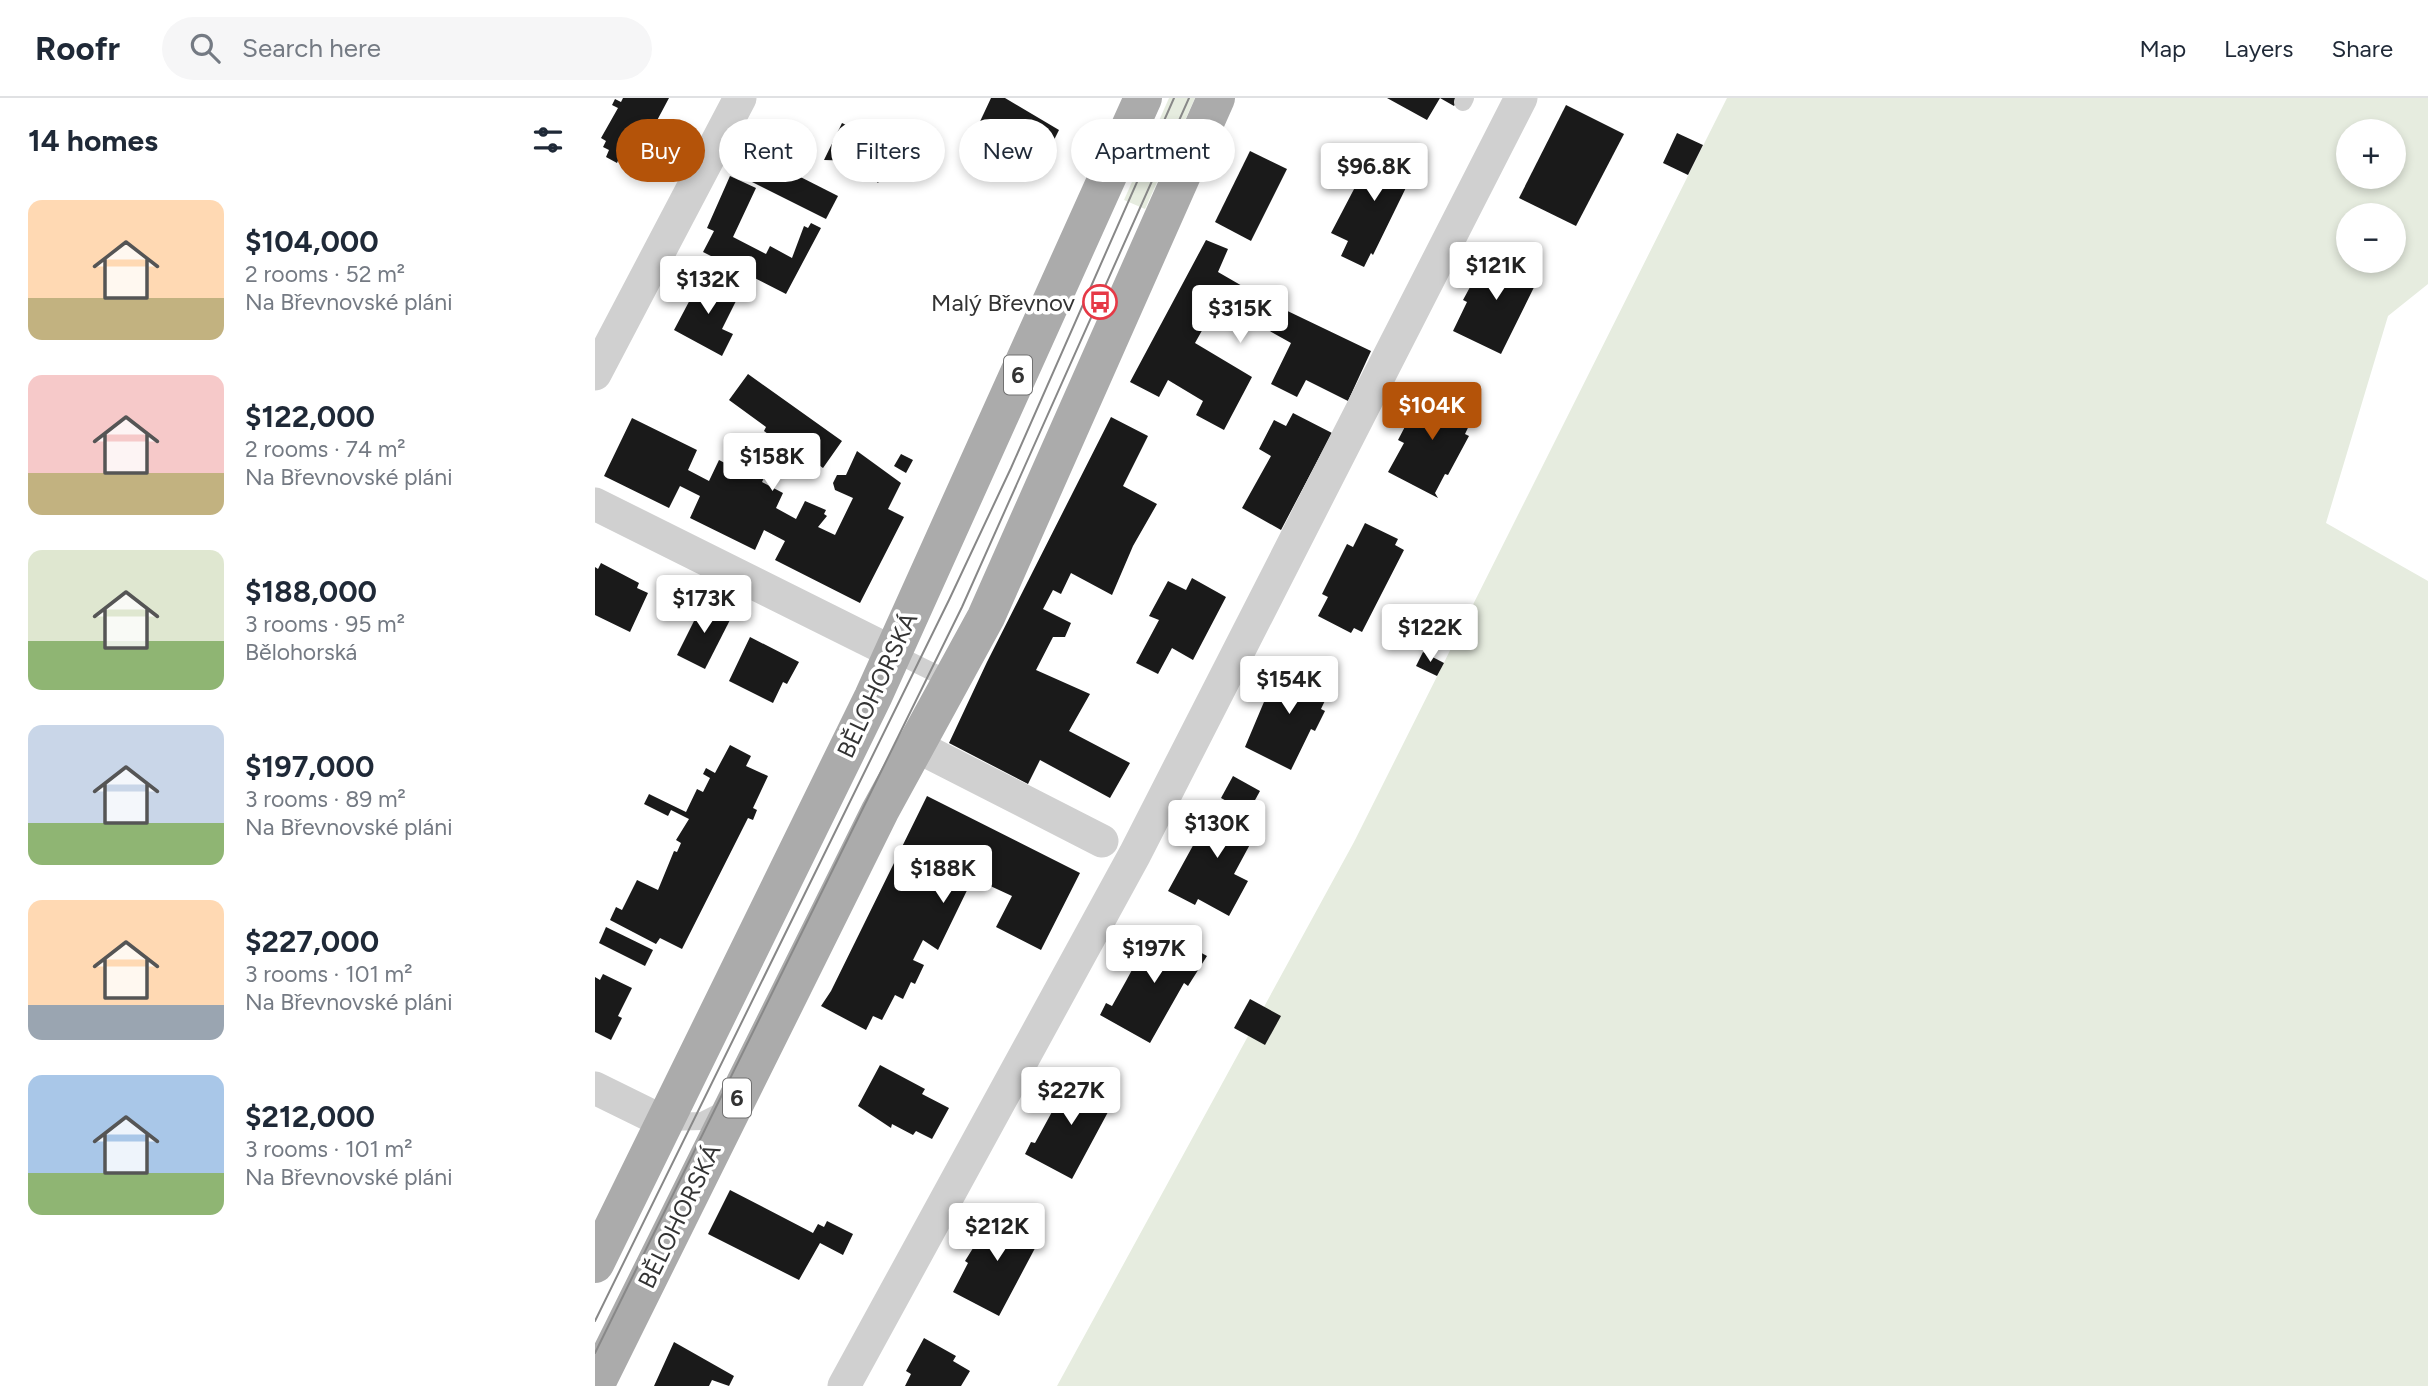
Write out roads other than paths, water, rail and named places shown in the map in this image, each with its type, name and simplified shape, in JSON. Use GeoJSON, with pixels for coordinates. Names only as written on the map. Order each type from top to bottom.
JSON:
{"type":"FeatureCollection","features":[{"type":"Feature","properties":{"kind":"main road","name":"BĚLOHORSKÁ"},"geometry":{"type":"LineString","coordinates":[[595,1264],[892,652],[1143,98]]}},
{"type":"Feature","properties":{"kind":"main road","name":"BĚLOHORSKÁ"},"geometry":{"type":"LineString","coordinates":[[595,1386],[880,811],[953,682],[997,592],[1216,98]]}},
{"type":"Feature","properties":{"kind":"street"},"geometry":{"type":"LineString","coordinates":[[595,374],[740,98]]}},
{"type":"Feature","properties":{"kind":"street"},"geometry":{"type":"LineString","coordinates":[[844,1386],[1135,854],[1521,98]]}},
{"type":"Feature","properties":{"kind":"street"},"geometry":{"type":"LineString","coordinates":[[595,504],[892,652]]}},
{"type":"Feature","properties":{"kind":"street"},"geometry":{"type":"LineString","coordinates":[[916,746],[1102,841]]}},
{"type":"Feature","properties":{"kind":"street"},"geometry":{"type":"LineString","coordinates":[[595,1088],[664,1122]]}},
{"type":"Feature","properties":{"kind":"lane"},"geometry":{"type":"LineString","coordinates":[[892,652],[953,682]]}},
{"type":"Feature","properties":{"kind":"lane"},"geometry":{"type":"LineString","coordinates":[[664,1122],[712,1118],[740,1093]]}},
{"type":"Feature","properties":{"kind":"tram line"},"geometry":{"type":"LineString","coordinates":[[595,1321],[949,600],[1011,468],[1174,98]]}},
{"type":"Feature","properties":{"kind":"tram line"},"geometry":{"type":"LineString","coordinates":[[595,1353],[962,607],[1189,98]]}},
{"type":"Feature","properties":{"kind":"place","name":"Malý Břevnov"},"geometry":{"type":"Point","coordinates":[1100,302]}}]}
